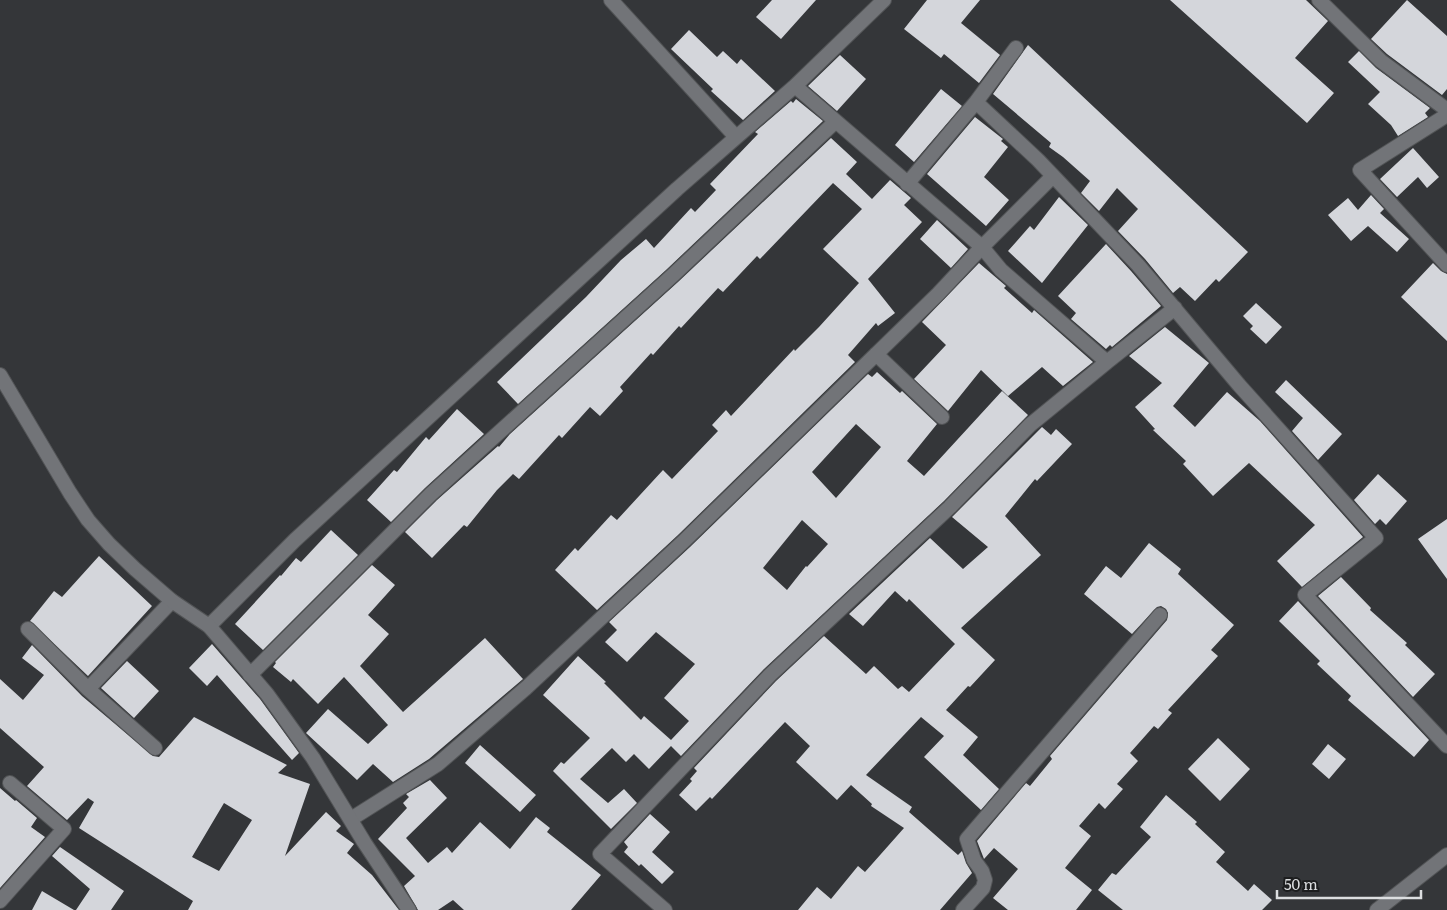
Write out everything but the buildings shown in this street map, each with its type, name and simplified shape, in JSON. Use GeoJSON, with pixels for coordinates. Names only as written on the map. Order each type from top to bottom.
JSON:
{"type":"FeatureCollection","features":[{"type":"Feature","properties":{"kind":"street"},"geometry":{"type":"LineString","coordinates":[[611,0],[736,137]]}},
{"type":"Feature","properties":{"kind":"street"},"geometry":{"type":"LineString","coordinates":[[209,626],[295,540],[670,196],[795,86],[884,0]]}},
{"type":"Feature","properties":{"kind":"street"},"geometry":{"type":"LineString","coordinates":[[1319,0],[1382,62],[1447,110]]}},
{"type":"Feature","properties":{"kind":"street"},"geometry":{"type":"LineString","coordinates":[[907,184],[976,102],[1016,48]]}},
{"type":"Feature","properties":{"kind":"street"},"geometry":{"type":"LineString","coordinates":[[795,86],[982,247],[1001,270],[1107,362]]}},
{"type":"Feature","properties":{"kind":"street"},"geometry":{"type":"LineString","coordinates":[[976,102],[1038,160],[1138,265],[1239,385],[1376,538],[1305,596],[1447,746]]}},
{"type":"Feature","properties":{"kind":"street"},"geometry":{"type":"LineString","coordinates":[[1447,115],[1360,170],[1447,265]]}},
{"type":"Feature","properties":{"kind":"street"},"geometry":{"type":"LineString","coordinates":[[250,676],[431,494],[672,276],[835,122]]}},
{"type":"Feature","properties":{"kind":"street"},"geometry":{"type":"LineString","coordinates":[[351,819],[438,764],[526,688],[684,541],[950,282],[1053,176]]}},
{"type":"Feature","properties":{"kind":"street"},"geometry":{"type":"LineString","coordinates":[[666,910],[600,854],[770,675],[950,507],[1030,425],[1175,308]]}},
{"type":"Feature","properties":{"kind":"street"},"geometry":{"type":"LineString","coordinates":[[876,354],[942,417]]}},
{"type":"Feature","properties":{"kind":"street"},"geometry":{"type":"LineString","coordinates":[[0,375],[88,520],[115,550],[172,600],[209,626],[266,694],[313,758],[364,842],[410,910]]}},
{"type":"Feature","properties":{"kind":"street"},"geometry":{"type":"LineString","coordinates":[[88,689],[172,600]]}},
{"type":"Feature","properties":{"kind":"street"},"geometry":{"type":"LineString","coordinates":[[963,910],[983,888],[984,880],[967,840],[1160,615]]}},
{"type":"Feature","properties":{"kind":"street"},"geometry":{"type":"LineString","coordinates":[[28,628],[88,689],[155,748]]}},
{"type":"Feature","properties":{"kind":"street"},"geometry":{"type":"LineString","coordinates":[[0,901],[64,829],[10,783]]}},
{"type":"Feature","properties":{"kind":"street"},"geometry":{"type":"LineString","coordinates":[[1377,910],[1447,855]]}}]}
